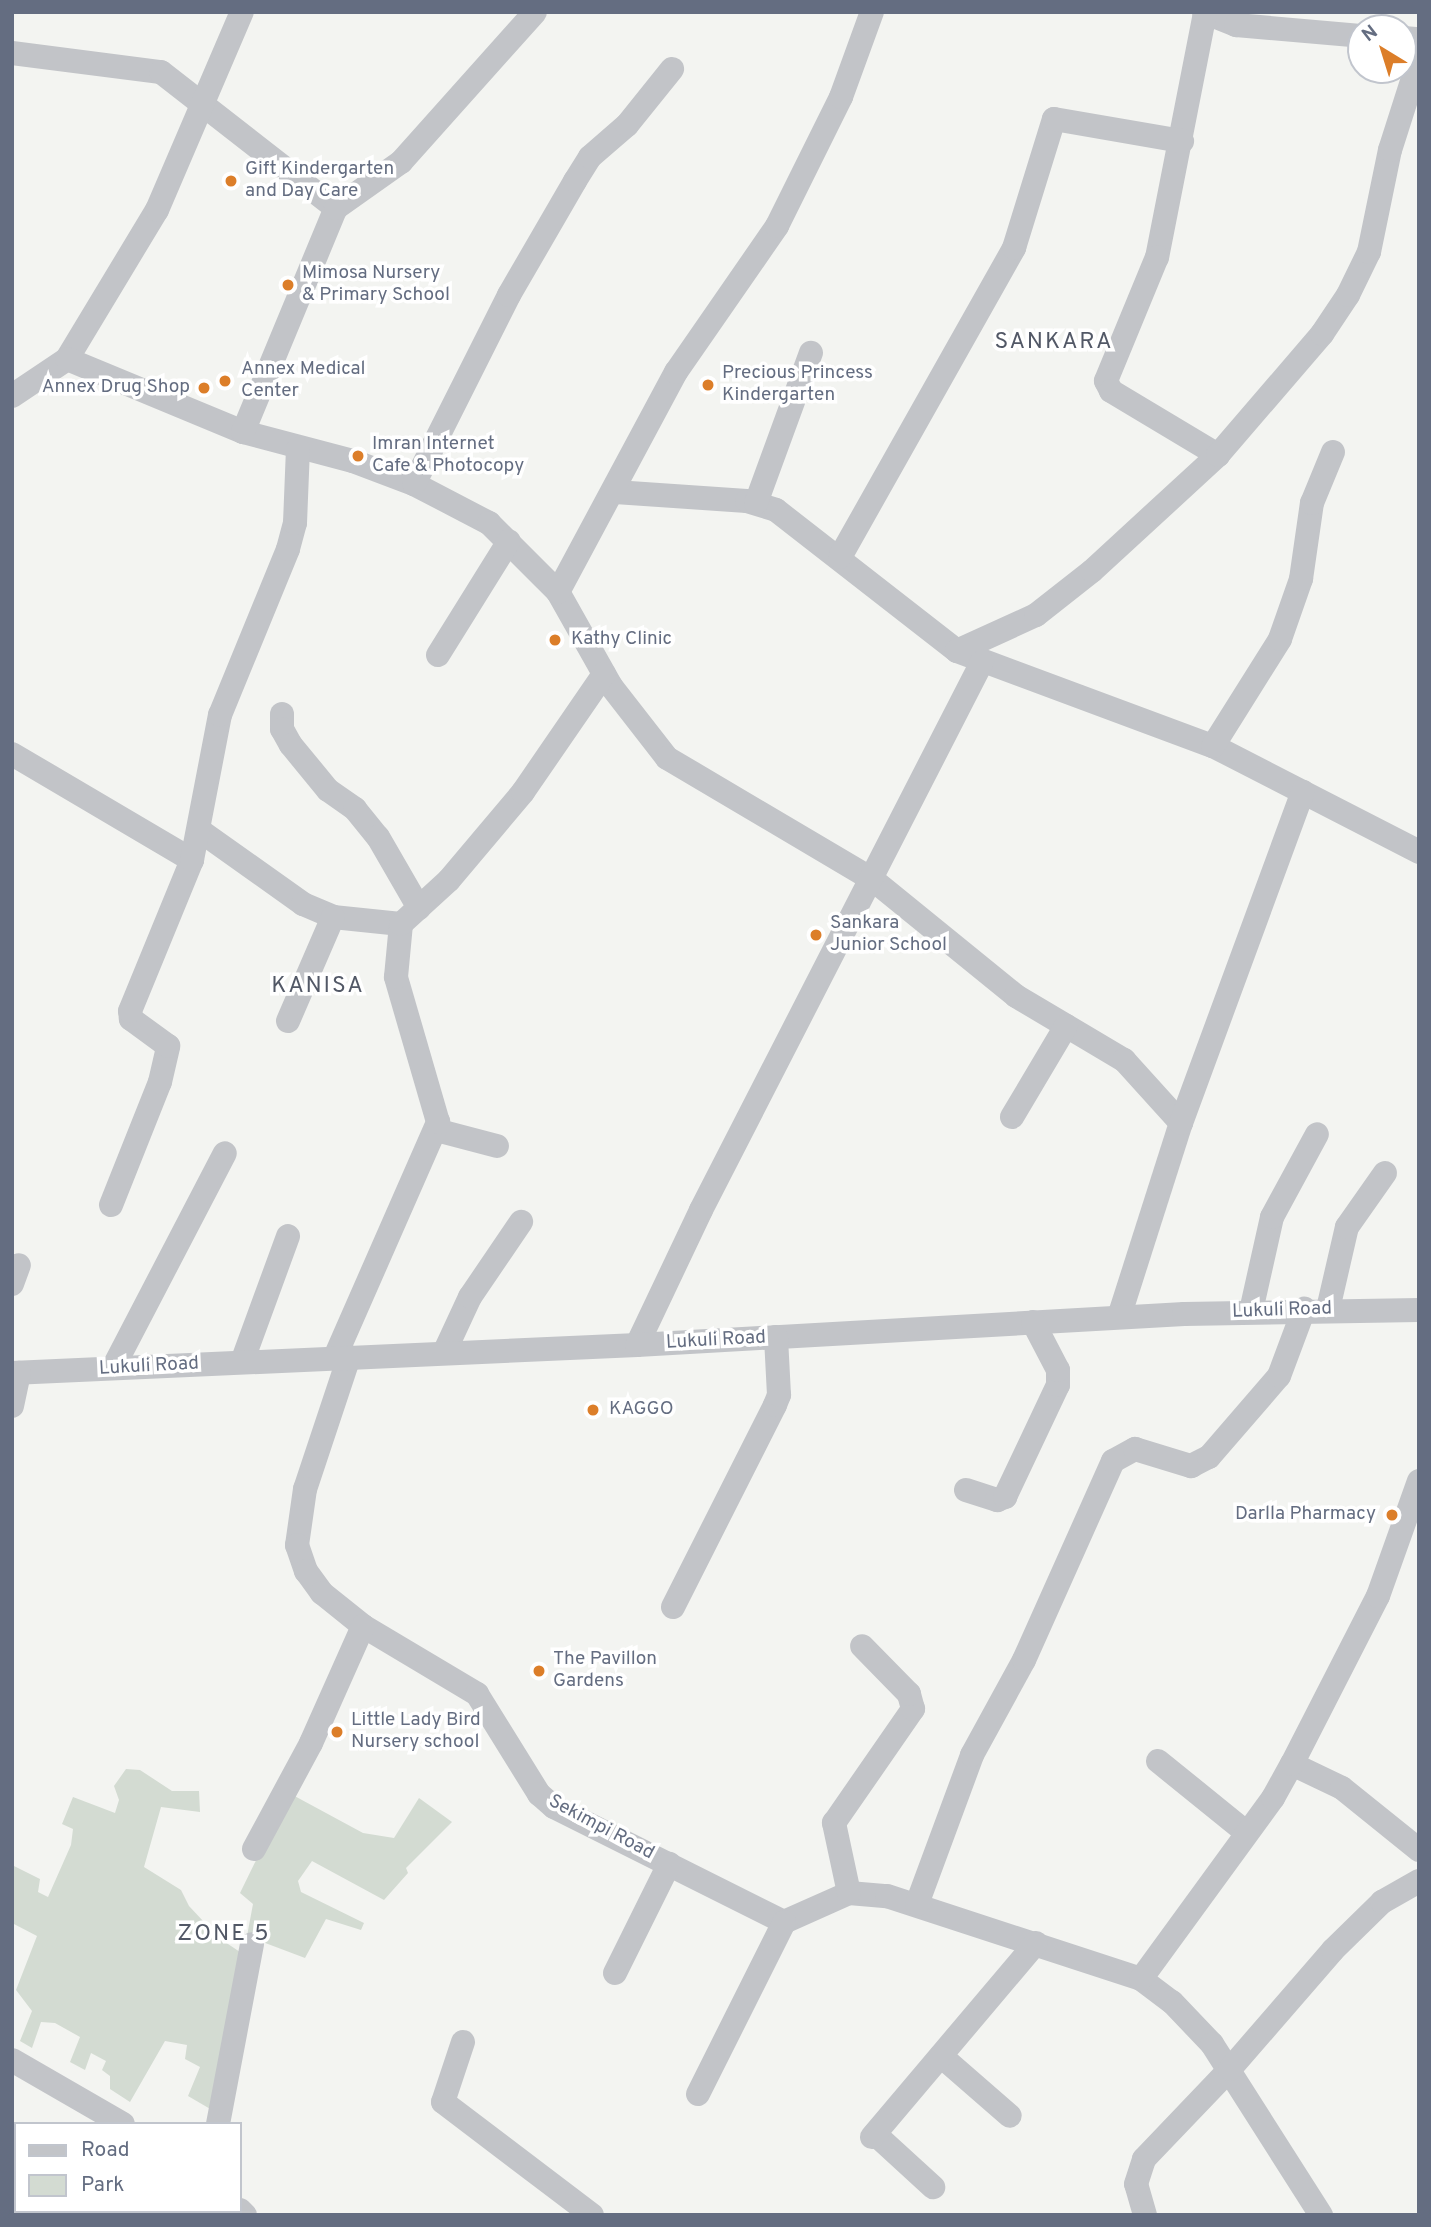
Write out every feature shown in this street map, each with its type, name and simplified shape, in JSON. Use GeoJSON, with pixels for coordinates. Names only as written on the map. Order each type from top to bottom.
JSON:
{"type":"FeatureCollection","features":[{"type":"Feature","properties":{"kind":"street"},"geometry":{"type":"LineString","coordinates":[[12,396],[67,359],[157,209],[242,12]]}},
{"type":"Feature","properties":{"kind":"street"},"geometry":{"type":"LineString","coordinates":[[243,432],[336,208],[401,162],[535,12]]}},
{"type":"Feature","properties":{"kind":"street"},"geometry":{"type":"LineString","coordinates":[[558,592],[615,492],[682,361],[777,226],[841,97],[872,12]]}},
{"type":"Feature","properties":{"kind":"street"},"geometry":{"type":"LineString","coordinates":[[1218,455],[1111,391],[1106,382],[1157,257],[1182,141],[1204,13],[1236,25],[1347,35]]}},
{"type":"Feature","properties":{"kind":"street"},"geometry":{"type":"LineString","coordinates":[[12,53],[161,72],[202,107],[336,208]]}},
{"type":"Feature","properties":{"kind":"street"},"geometry":{"type":"LineString","coordinates":[[957,651],[1046,608],[1218,455],[1322,334],[1353,287],[1369,252],[1390,150],[1419,59]]}},
{"type":"Feature","properties":{"kind":"street"},"geometry":{"type":"LineString","coordinates":[[414,484],[509,295],[575,181],[590,157],[627,125],[672,69]]}},
{"type":"Feature","properties":{"kind":"street"},"geometry":{"type":"LineString","coordinates":[[840,557],[1014,248],[1054,119],[1182,141]]}},
{"type":"Feature","properties":{"kind":"street"},"geometry":{"type":"LineString","coordinates":[[756,503],[811,353]]}},
{"type":"Feature","properties":{"kind":"street"},"geometry":{"type":"LineString","coordinates":[[67,359],[243,432],[298,449],[353,461],[414,484],[489,523],[558,592],[604,674],[667,758],[872,879],[1009,991],[1133,1067],[1181,1123]]}},
{"type":"Feature","properties":{"kind":"street"},"geometry":{"type":"LineString","coordinates":[[111,1205],[160,1082],[168,1046],[131,1019],[130,1011],[192,860],[220,715],[279,578],[295,523],[298,449]]}},
{"type":"Feature","properties":{"kind":"street"},"geometry":{"type":"LineString","coordinates":[[1213,746],[1280,639],[1301,579],[1312,503],[1333,452]]}},
{"type":"Feature","properties":{"kind":"street"},"geometry":{"type":"LineString","coordinates":[[615,492],[756,503],[776,510],[840,557],[957,651],[1213,746],[1419,852]]}},
{"type":"Feature","properties":{"kind":"street"},"geometry":{"type":"LineString","coordinates":[[438,655],[509,541]]}},
{"type":"Feature","properties":{"kind":"street"},"geometry":{"type":"LineString","coordinates":[[637,1345],[695,1222],[982,662]]}},
{"type":"Feature","properties":{"kind":"street"},"geometry":{"type":"LineString","coordinates":[[497,1146],[436,1130],[438,1122],[396,978],[410,916],[449,880],[523,792],[604,674]]}},
{"type":"Feature","properties":{"kind":"street"},"geometry":{"type":"LineString","coordinates":[[282,714],[282,729],[291,745],[378,837],[410,916]]}},
{"type":"Feature","properties":{"kind":"street"},"geometry":{"type":"LineString","coordinates":[[12,754],[192,860]]}},
{"type":"Feature","properties":{"kind":"street"},"geometry":{"type":"LineString","coordinates":[[1119,1317],[1181,1123],[1303,792]]}},
{"type":"Feature","properties":{"kind":"street"},"geometry":{"type":"LineString","coordinates":[[199,830],[303,904],[333,917],[410,916]]}},
{"type":"Feature","properties":{"kind":"street"},"geometry":{"type":"LineString","coordinates":[[288,1021],[333,917]]}},
{"type":"Feature","properties":{"kind":"street"},"geometry":{"type":"LineString","coordinates":[[1013,1117],[1066,1026]]}},
{"type":"Feature","properties":{"kind":"street","name":"Sekimpi Road"},"geometry":{"type":"LineString","coordinates":[[436,1130],[342,1357],[305,1489],[297,1545],[312,1583],[363,1626],[477,1694],[539,1794],[554,1807],[784,1922]]}},
{"type":"Feature","properties":{"kind":"street"},"geometry":{"type":"LineString","coordinates":[[1251,1311],[1272,1217],[1317,1134]]}},
{"type":"Feature","properties":{"kind":"street"},"geometry":{"type":"LineString","coordinates":[[113,1368],[225,1153]]}},
{"type":"Feature","properties":{"kind":"street"},"geometry":{"type":"LineString","coordinates":[[917,1904],[972,1755],[1024,1660],[1113,1461],[1135,1449],[1191,1466],[1209,1457],[1279,1376],[1316,1309],[1347,1227],[1385,1173]]}},
{"type":"Feature","properties":{"kind":"street"},"geometry":{"type":"LineString","coordinates":[[444,1353],[470,1297],[521,1222]]}},
{"type":"Feature","properties":{"kind":"street"},"geometry":{"type":"LineString","coordinates":[[242,1362],[288,1236]]}},
{"type":"Feature","properties":{"kind":"street","name":"Lukuli Road"},"geometry":{"type":"LineString","coordinates":[[16,1373],[637,1345],[1251,1311],[1419,1310]]}},
{"type":"Feature","properties":{"kind":"street"},"geometry":{"type":"LineString","coordinates":[[965,1490],[998,1500],[1006,1497],[1058,1385],[1058,1370],[1033,1322]]}},
{"type":"Feature","properties":{"kind":"street"},"geometry":{"type":"LineString","coordinates":[[673,1607],[779,1395],[776,1337]]}},
{"type":"Feature","properties":{"kind":"street"},"geometry":{"type":"LineString","coordinates":[[12,1406],[16,1373]]}},
{"type":"Feature","properties":{"kind":"street"},"geometry":{"type":"LineString","coordinates":[[1141,1979],[1247,1833],[1292,1764],[1378,1596],[1419,1481]]}},
{"type":"Feature","properties":{"kind":"street"},"geometry":{"type":"LineString","coordinates":[[254,1849],[311,1742],[363,1626]]}},
{"type":"Feature","properties":{"kind":"street"},"geometry":{"type":"LineString","coordinates":[[849,1893],[834,1823],[913,1709],[909,1693],[862,1646]]}},
{"type":"Feature","properties":{"kind":"street"},"geometry":{"type":"LineString","coordinates":[[1158,1761],[1247,1833]]}},
{"type":"Feature","properties":{"kind":"street"},"geometry":{"type":"LineString","coordinates":[[1292,1764],[1342,1788],[1419,1850]]}},
{"type":"Feature","properties":{"kind":"street"},"geometry":{"type":"LineString","coordinates":[[615,1973],[669,1864]]}},
{"type":"Feature","properties":{"kind":"street"},"geometry":{"type":"LineString","coordinates":[[1145,2215],[1136,2184],[1144,2159],[1230,2069],[1333,1950],[1382,1902],[1419,1881]]}},
{"type":"Feature","properties":{"kind":"street"},"geometry":{"type":"LineString","coordinates":[[698,2094],[784,1922],[849,1893],[917,1904],[1141,1979],[1172,2002],[1230,2069],[1321,2215]]}},
{"type":"Feature","properties":{"kind":"street"},"geometry":{"type":"LineString","coordinates":[[933,2187],[874,2136],[1036,1943]]}},
{"type":"Feature","properties":{"kind":"street"},"geometry":{"type":"LineString","coordinates":[[218,2122],[252,1944]]}},
{"type":"Feature","properties":{"kind":"street"},"geometry":{"type":"LineString","coordinates":[[463,2042],[443,2102],[592,2215]]}},
{"type":"Feature","properties":{"kind":"street"},"geometry":{"type":"LineString","coordinates":[[941,2056],[1010,2116]]}},
{"type":"Feature","properties":{"kind":"street"},"geometry":{"type":"LineString","coordinates":[[12,2060],[120,2122]]}},
{"type":"Feature","properties":{"kind":"green space"},"geometry":{"type":"Polygon","coordinates":[[[126,1769],[140,1770],[172,1791],[199,1791],[200,1812],[161,1807],[144,1867],[181,1890],[189,1906],[219,1938],[240,1952],[212,2110],[188,2096],[200,2067],[185,2059],[187,2045],[165,2041],[130,2102],[110,2089],[110,2076],[102,2070],[106,2061],[91,2053],[85,2070],[70,2062],[80,2037],[55,2023],[41,2022],[32,2048],[20,2041],[32,2011],[16,1990],[37,1936],[12,1923],[12,1865],[40,1879],[38,1892],[48,1897],[71,1845],[73,1829],[62,1824],[73,1797],[115,1813],[119,1800],[114,1786],[126,1769]]]}},
{"type":"Feature","properties":{"kind":"green space"},"geometry":{"type":"Polygon","coordinates":[[[289,1793],[363,1833],[394,1838],[419,1798],[452,1822],[406,1868],[408,1873],[384,1900],[312,1861],[298,1881],[301,1892],[364,1923],[361,1930],[326,1919],[305,1958],[247,1936],[253,1904],[240,1893],[289,1793]]]}},
{"type":"Feature","properties":{"kind":"place","name":"Gift Kindergarten and Day Care"},"geometry":{"type":"Point","coordinates":[231,181]}},
{"type":"Feature","properties":{"kind":"place","name":"Mimosa Nursery & Primary School"},"geometry":{"type":"Point","coordinates":[288,285]}},
{"type":"Feature","properties":{"kind":"place","name":"Annex Medical Center"},"geometry":{"type":"Point","coordinates":[225,381]}},
{"type":"Feature","properties":{"kind":"place","name":"Precious Princess Kindergarten"},"geometry":{"type":"Point","coordinates":[708,385]}},
{"type":"Feature","properties":{"kind":"place","name":"Annex Drug Shop"},"geometry":{"type":"Point","coordinates":[204,388]}},
{"type":"Feature","properties":{"kind":"place","name":"Imran Internet Cafe & Photocopy"},"geometry":{"type":"Point","coordinates":[358,456]}},
{"type":"Feature","properties":{"kind":"place","name":"Kathy Clinic"},"geometry":{"type":"Point","coordinates":[555,640]}},
{"type":"Feature","properties":{"kind":"place","name":"Sankara Junior School"},"geometry":{"type":"Point","coordinates":[816,935]}},
{"type":"Feature","properties":{"kind":"place","name":"KAGGO"},"geometry":{"type":"Point","coordinates":[593,1410]}},
{"type":"Feature","properties":{"kind":"place","name":"Darlla Pharmacy"},"geometry":{"type":"Point","coordinates":[1392,1515]}},
{"type":"Feature","properties":{"kind":"place","name":"The Pavillon Gardens"},"geometry":{"type":"Point","coordinates":[539,1671]}},
{"type":"Feature","properties":{"kind":"place","name":"Little Lady Bird Nursery school"},"geometry":{"type":"Point","coordinates":[337,1732]}},
{"type":"Feature","properties":{"kind":"district","name":"SANKARA"},"geometry":{"type":"Point","coordinates":[1054,343]}},
{"type":"Feature","properties":{"kind":"district","name":"KANISA"},"geometry":{"type":"Point","coordinates":[318,987]}},
{"type":"Feature","properties":{"kind":"district","name":"ZONE 5"},"geometry":{"type":"Point","coordinates":[224,1935]}}]}
